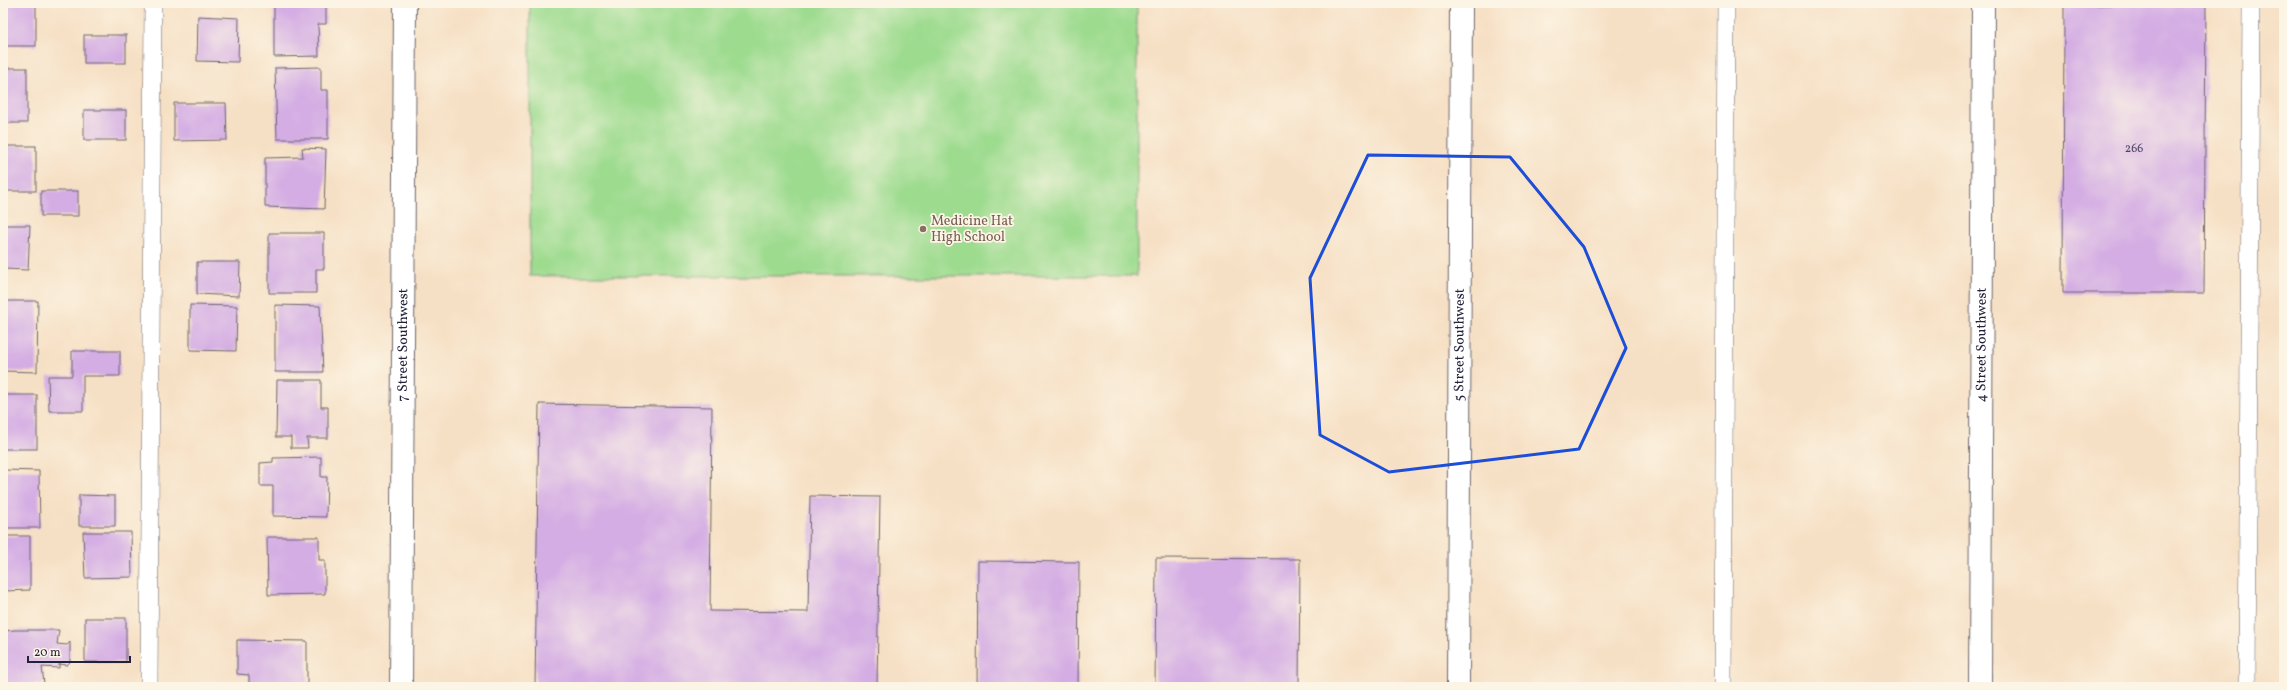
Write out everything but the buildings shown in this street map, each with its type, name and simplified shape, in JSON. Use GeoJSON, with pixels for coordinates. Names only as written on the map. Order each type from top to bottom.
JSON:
{"type":"FeatureCollection","features":[{"type":"Feature","properties":{"kind":"street","name":"7 Street Southwest"},"geometry":{"type":"LineString","coordinates":[[401,687],[405,3]]}},
{"type":"Feature","properties":{"kind":"street","name":"5 Street Southwest"},"geometry":{"type":"LineString","coordinates":[[1458,687],[1461,3]]}},
{"type":"Feature","properties":{"kind":"street","name":"4 Street Southwest"},"geometry":{"type":"LineString","coordinates":[[1980,687],[1983,3]]}},
{"type":"Feature","properties":{"kind":"lane"},"geometry":{"type":"LineString","coordinates":[[149,687],[153,3]]}},
{"type":"Feature","properties":{"kind":"lane"},"geometry":{"type":"LineString","coordinates":[[1722,687],[1726,3]]}},
{"type":"Feature","properties":{"kind":"lane"},"geometry":{"type":"LineString","coordinates":[[2247,687],[2250,3]]}},
{"type":"Feature","properties":{"kind":"highlighted area"},"geometry":{"type":"Polygon","coordinates":[[[1368,155],[1510,157],[1584,247],[1626,348],[1579,449],[1389,472],[1320,435],[1310,278],[1368,155]]]}},
{"type":"Feature","properties":{"kind":"green space"},"geometry":{"type":"Polygon","coordinates":[[[530,3],[1137,3],[1137,276],[530,276],[530,3]]]}},
{"type":"Feature","properties":{"kind":"place","name":"Medicine Hat High School"},"geometry":{"type":"Point","coordinates":[923,229]}}]}
